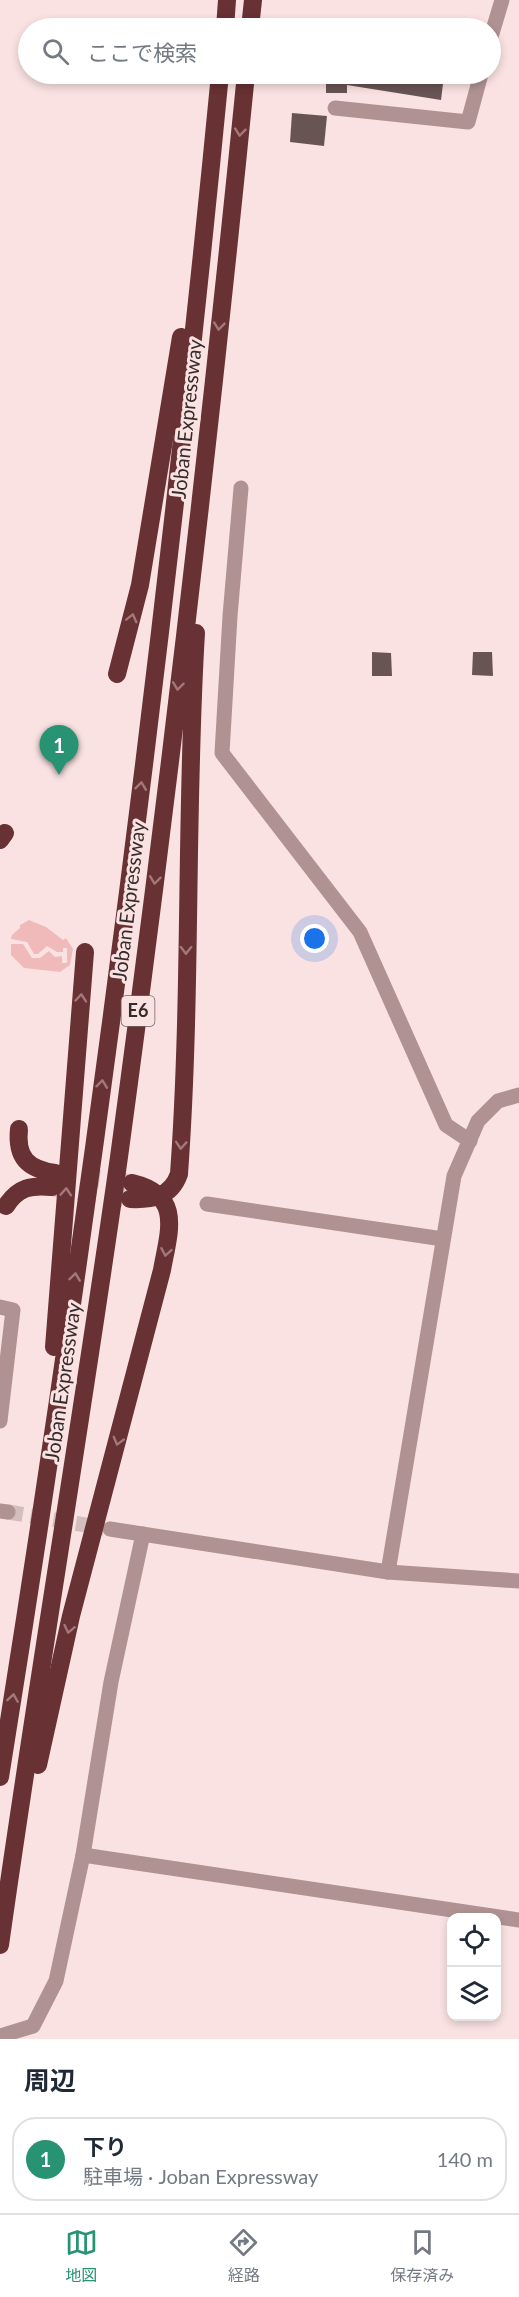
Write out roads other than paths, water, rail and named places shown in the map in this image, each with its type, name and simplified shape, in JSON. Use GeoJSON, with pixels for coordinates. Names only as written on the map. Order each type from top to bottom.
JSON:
{"type":"FeatureCollection","features":[{"type":"Feature","properties":{"kind":"highway"},"geometry":{"type":"LineString","coordinates":[[226,18],[227,0]]}},
{"type":"Feature","properties":{"kind":"highway"},"geometry":{"type":"LineString","coordinates":[[251,18],[253,0]]}},
{"type":"Feature","properties":{"kind":"highway","name":"Joban Expressway"},"geometry":{"type":"LineString","coordinates":[[0,1777],[43,1502],[92,1162],[136,822],[183,429],[219,84]]}},
{"type":"Feature","properties":{"kind":"highway","name":"Joban Expressway"},"geometry":{"type":"LineString","coordinates":[[0,1945],[68,1506],[120,1143],[162,825],[245,84]]}},
{"type":"Feature","properties":{"kind":"highway"},"geometry":{"type":"LineString","coordinates":[[117,674],[140,585],[154,509],[182,331],[198,200],[215,129]]}},
{"type":"Feature","properties":{"kind":"highway"},"geometry":{"type":"LineString","coordinates":[[160,1196],[176,1183],[179,1174],[184,1094],[190,750],[208,430]]}},
{"type":"Feature","properties":{"kind":"highway"},"geometry":{"type":"LineString","coordinates":[[43,1502],[85,952]]}},
{"type":"Feature","properties":{"kind":"highway"},"geometry":{"type":"LineString","coordinates":[[6,1206],[19,1190],[53,1180],[24,1159],[19,1150],[19,1129]]}},
{"type":"Feature","properties":{"kind":"highway"},"geometry":{"type":"LineString","coordinates":[[9,1883],[51,1715],[71,1616],[162,1270],[170,1227],[166,1205],[160,1196],[144,1186],[131,1191]]}},
{"type":"Feature","properties":{"kind":"street"},"geometry":{"type":"LineString","coordinates":[[497,18],[502,0]]}},
{"type":"Feature","properties":{"kind":"street"},"geometry":{"type":"LineString","coordinates":[[335,108],[468,122],[479,84]]}},
{"type":"Feature","properties":{"kind":"street"},"geometry":{"type":"LineString","coordinates":[[241,488],[230,616],[222,753],[360,932],[446,1125],[470,1141]]}},
{"type":"Feature","properties":{"kind":"street"},"geometry":{"type":"LineString","coordinates":[[388,1572],[454,1176],[478,1122],[498,1101],[519,1095]]}},
{"type":"Feature","properties":{"kind":"street"},"geometry":{"type":"LineString","coordinates":[[207,1204],[443,1239]]}},
{"type":"Feature","properties":{"kind":"street"},"geometry":{"type":"LineString","coordinates":[[0,1307],[13,1310],[0,1421]]}},
{"type":"Feature","properties":{"kind":"street"},"geometry":{"type":"LineString","coordinates":[[110,1528],[388,1572],[519,1581]]}},
{"type":"Feature","properties":{"kind":"street"},"geometry":{"type":"LineString","coordinates":[[0,2036],[33,2026],[56,1981],[82,1855],[111,1682],[143,1534]]}},
{"type":"Feature","properties":{"kind":"street"},"geometry":{"type":"LineString","coordinates":[[82,1855],[519,1920]]}},
{"type":"Feature","properties":{"kind":"tunnel"},"geometry":{"type":"LineString","coordinates":[[55,1173],[130,1183]]}},
{"type":"Feature","properties":{"kind":"tunnel"},"geometry":{"type":"LineString","coordinates":[[52,1187],[128,1199]]}},
{"type":"Feature","properties":{"kind":"tunnel"},"geometry":{"type":"LineString","coordinates":[[8,1512],[104,1528]]}},
{"type":"Feature","properties":{"kind":"place","name":"下り"},"geometry":{"type":"Point","coordinates":[59,775]}}]}
